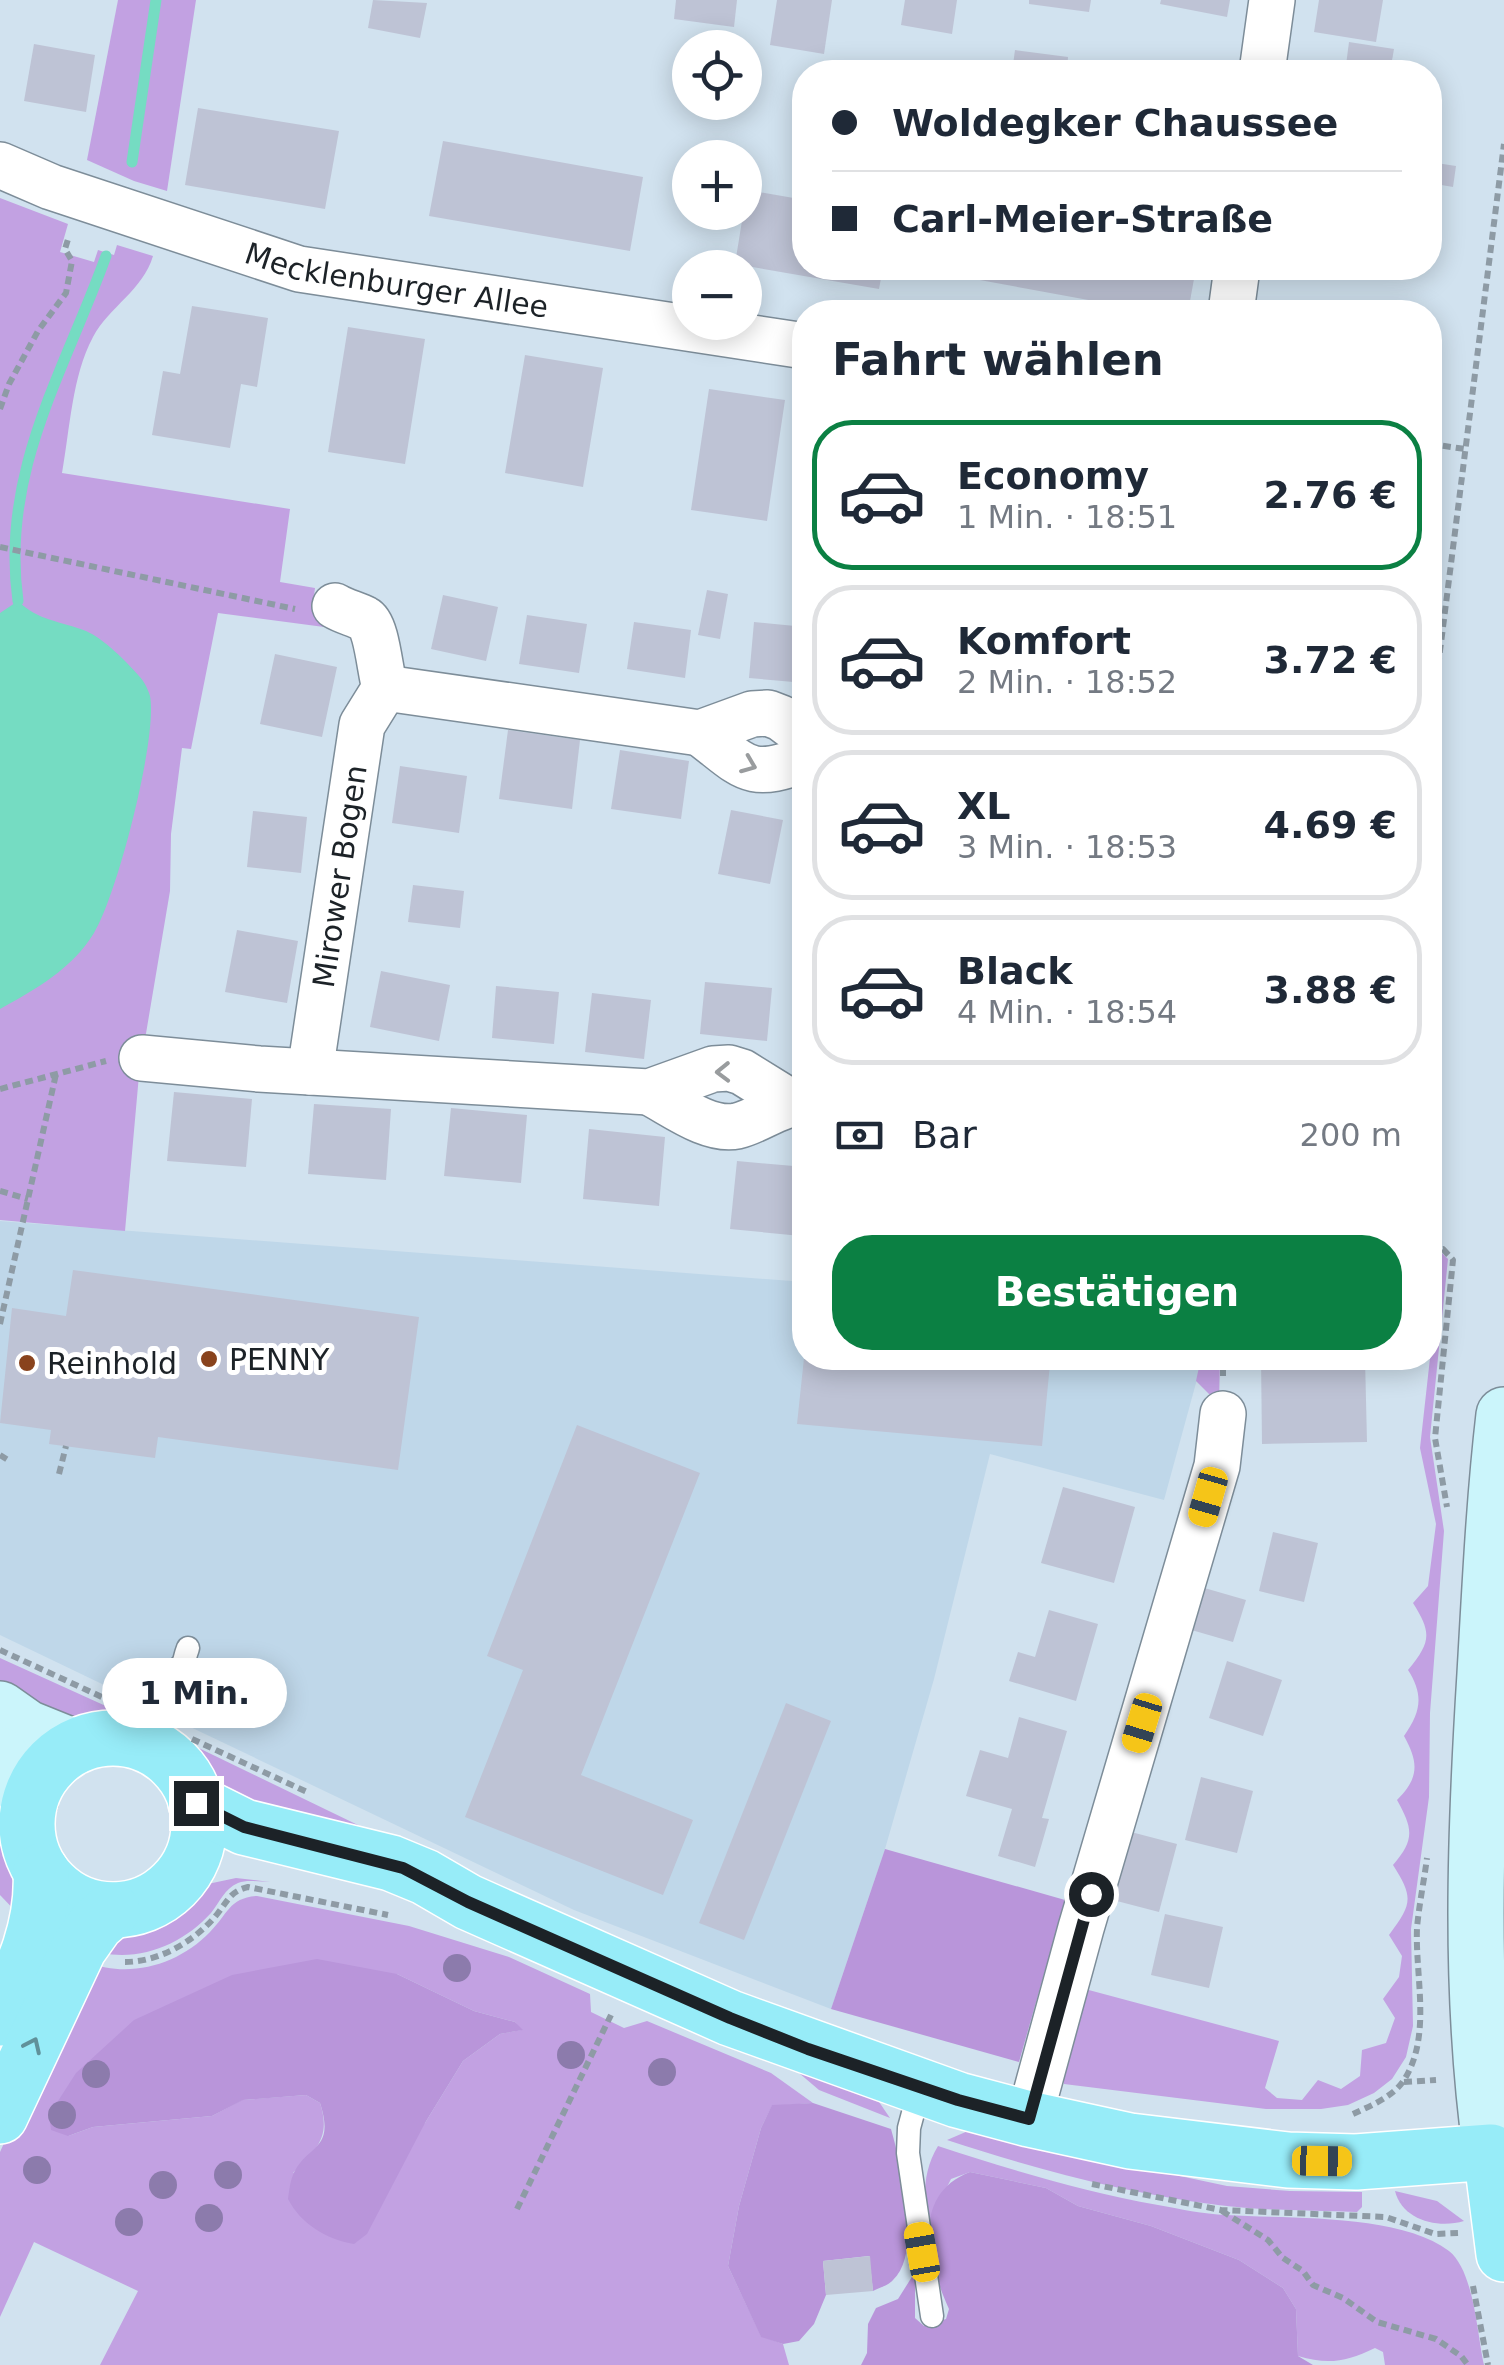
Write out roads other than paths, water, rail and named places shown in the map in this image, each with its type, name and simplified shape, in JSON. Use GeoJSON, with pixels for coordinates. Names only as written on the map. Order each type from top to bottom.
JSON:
{"type":"FeatureCollection","features":[{"type":"Feature","properties":{"kind":"main road"},"geometry":{"type":"LineString","coordinates":[[1479,2259],[1497,2152],[1479,2055],[1476,1856],[1488,1616],[1504,1416]]}},
{"type":"Feature","properties":{"kind":"main road"},"geometry":{"type":"LineString","coordinates":[[0,1708],[28,1728],[135,1731],[178,1768],[196,1803],[197,1838],[185,1870],[160,1896],[132,1908],[112,1910],[73,1900],[41,1871]]}},
{"type":"Feature","properties":{"kind":"main road"},"geometry":{"type":"LineString","coordinates":[[0,2018],[37,1930],[42,1899],[41,1871],[28,1837],[30,1802],[47,1769],[135,1731]]}},
{"type":"Feature","properties":{"kind":"main road"},"geometry":{"type":"LineString","coordinates":[[0,1754],[30,1802]]}},
{"type":"Feature","properties":{"kind":"main road"},"geometry":{"type":"LineString","coordinates":[[196,1803],[244,1827],[391,1864],[730,2018],[920,2087],[1029,2119],[1130,2141],[1288,2160],[1356,2162],[1497,2152]]}},
{"type":"Feature","properties":{"kind":"main road"},"geometry":{"type":"LineString","coordinates":[[185,1870],[204,1864],[234,1864],[420,1900],[468,1902]]}},
{"type":"Feature","properties":{"kind":"main road"},"geometry":{"type":"LineString","coordinates":[[0,2116],[80,1948],[96,1924],[112,1910]]}},
{"type":"Feature","properties":{"kind":"street"},"geometry":{"type":"LineString","coordinates":[[1264,60],[1272,0]]}},
{"type":"Feature","properties":{"kind":"street","name":"Mecklenburger Allee"},"geometry":{"type":"LineString","coordinates":[[0,164],[51,187],[299,268],[792,344]]}},
{"type":"Feature","properties":{"kind":"street"},"geometry":{"type":"LineString","coordinates":[[335,606],[366,619],[374,628],[377,662],[385,688],[700,732],[752,714],[768,713],[792,726]]}},
{"type":"Feature","properties":{"kind":"street","name":"Mirower Bogen"},"geometry":{"type":"LineString","coordinates":[[310,1072],[362,725],[385,688]]}},
{"type":"Feature","properties":{"kind":"street"},"geometry":{"type":"LineString","coordinates":[[700,732],[744,767],[758,772],[792,764]]}},
{"type":"Feature","properties":{"kind":"street"},"geometry":{"type":"LineString","coordinates":[[142,1058],[649,1092],[723,1127],[738,1126],[792,1105]]}},
{"type":"Feature","properties":{"kind":"street"},"geometry":{"type":"LineString","coordinates":[[1029,2119],[1081,1928],[1218,1466],[1223,1414]]}},
{"type":"Feature","properties":{"kind":"lane"},"geometry":{"type":"LineString","coordinates":[[135,1731],[181,1683],[184,1657]]}},
{"type":"Feature","properties":{"kind":"lane"},"geometry":{"type":"LineString","coordinates":[[920,2087],[909,2128],[908,2153],[932,2316]]}},
{"type":"Feature","properties":{"kind":"waterway"},"geometry":{"type":"LineString","coordinates":[[132,162],[156,0]]}},
{"type":"Feature","properties":{"kind":"waterway"},"geometry":{"type":"LineString","coordinates":[[18,601],[15,554],[18,509],[27,466],[55,382],[106,256]]}},
{"type":"Feature","properties":{"kind":"place","name":"PENNY"},"geometry":{"type":"Point","coordinates":[209,1359]}},
{"type":"Feature","properties":{"kind":"place","name":"Reinhold"},"geometry":{"type":"Point","coordinates":[27,1363]}}]}
